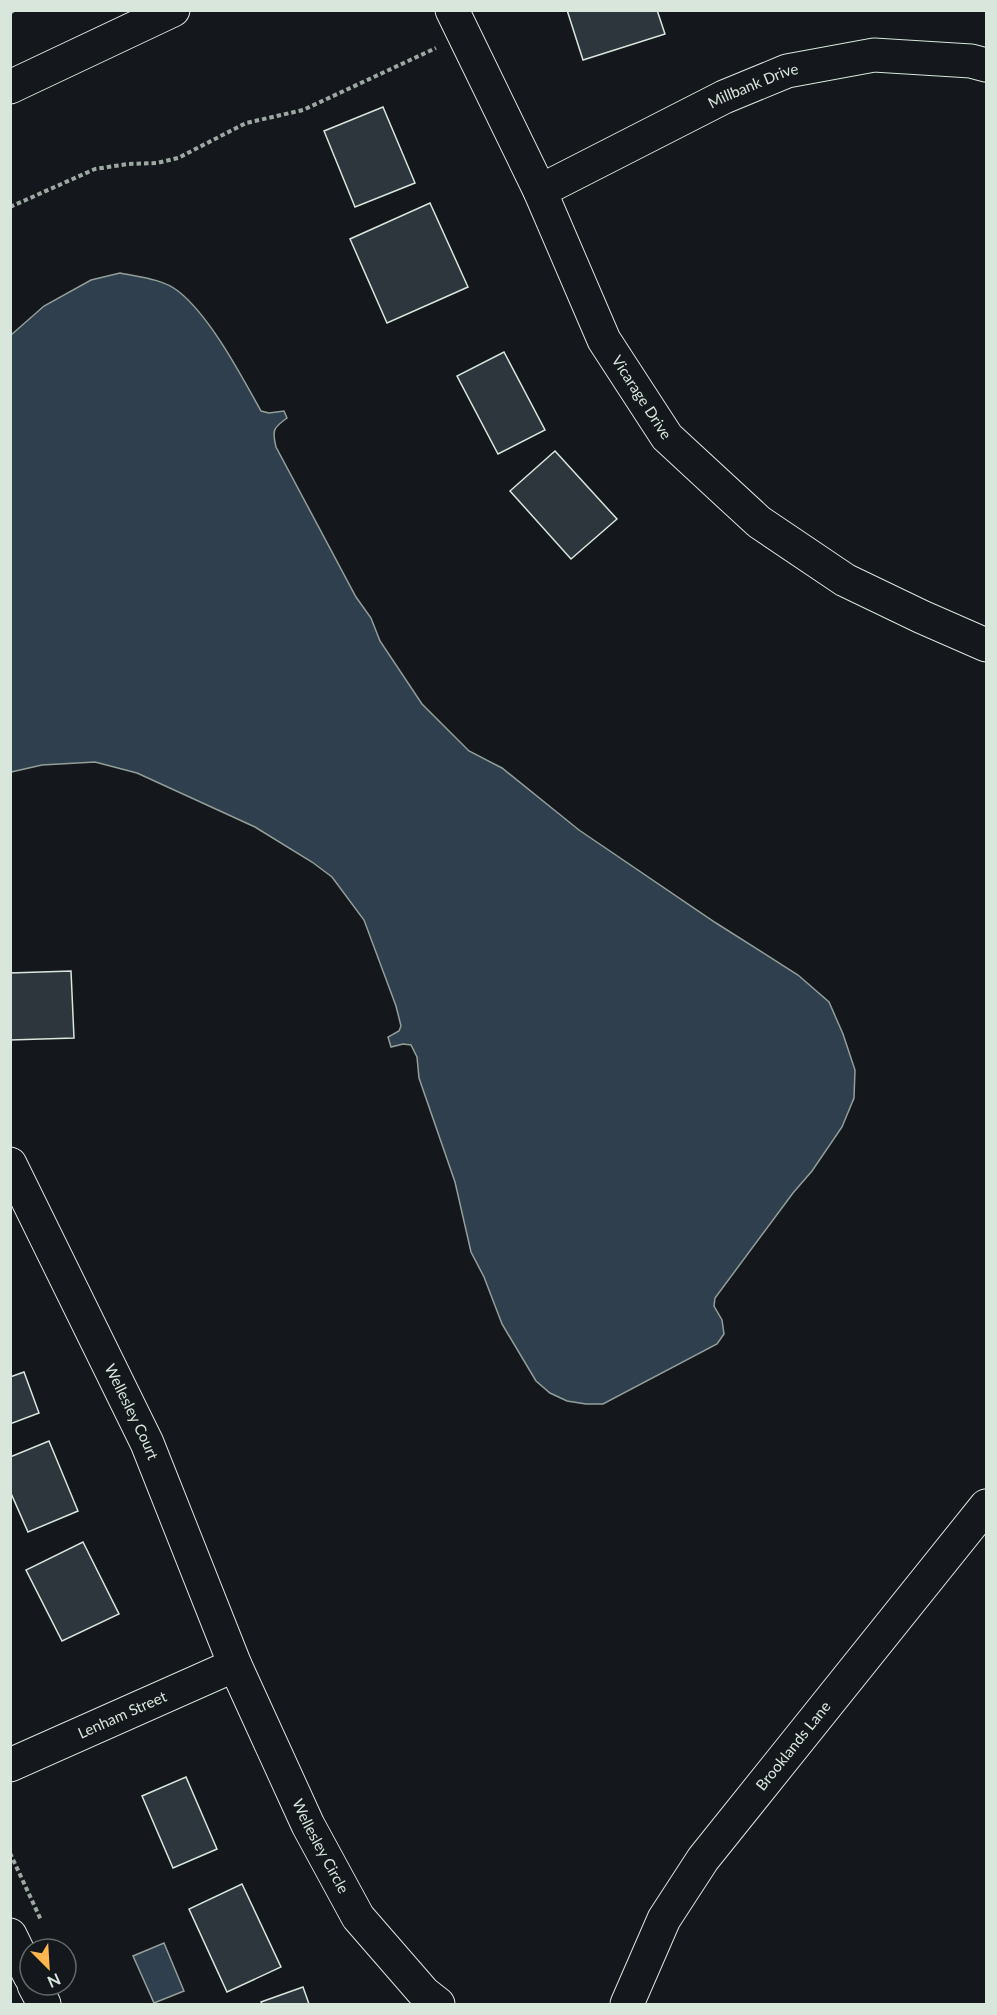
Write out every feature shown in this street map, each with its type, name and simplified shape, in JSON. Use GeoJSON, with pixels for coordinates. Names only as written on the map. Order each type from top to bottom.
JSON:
{"type":"FeatureCollection","features":[{"type":"Feature","properties":{"kind":"street"},"geometry":{"type":"LineString","coordinates":[[10,87],[173,10]]}},
{"type":"Feature","properties":{"kind":"street","name":"Vicarage Drive"},"geometry":{"type":"LineString","coordinates":[[452,10],[540,191],[604,340],[667,437],[759,522],[845,580],[987,645]]}},
{"type":"Feature","properties":{"kind":"street","name":"Millbank Drive"},"geometry":{"type":"LineString","coordinates":[[540,191],[724,97],[787,71],[874,55],[970,61],[987,65]]}},
{"type":"Feature","properties":{"kind":"street","name":"Wellesley Court"},"geometry":{"type":"LineString","coordinates":[[10,1164],[147,1443],[235,1665]]}},
{"type":"Feature","properties":{"kind":"street","name":"Brooklands Lane"},"geometry":{"type":"LineString","coordinates":[[627,2004],[664,1919],[703,1859],[987,1506]]}},
{"type":"Feature","properties":{"kind":"street","name":"Lenham Street"},"geometry":{"type":"LineString","coordinates":[[10,1765],[235,1665]]}},
{"type":"Feature","properties":{"kind":"street","name":"Wellesley Circle"},"geometry":{"type":"LineString","coordinates":[[235,1665],[308,1825],[358,1917],[423,1993],[438,2004]]}},
{"type":"Feature","properties":{"kind":"street"},"geometry":{"type":"LineString","coordinates":[[10,1935],[18,1951]]}},
{"type":"Feature","properties":{"kind":"path"},"geometry":{"type":"LineString","coordinates":[[10,207],[95,169],[157,163],[178,158],[246,123],[303,110],[440,46]]}},
{"type":"Feature","properties":{"kind":"path"},"geometry":{"type":"LineString","coordinates":[[10,1853],[45,1928]]}},
{"type":"Feature","properties":{"kind":"water"},"geometry":{"type":"Polygon","coordinates":[[[120,273],[158,281],[178,291],[202,315],[213,330],[261,411],[269,413],[284,411],[287,418],[276,427],[274,433],[276,447],[356,597],[371,618],[380,641],[422,704],[469,751],[502,768],[579,830],[716,923],[798,975],[829,1002],[843,1034],[855,1070],[854,1098],[842,1127],[812,1171],[715,1298],[714,1306],[722,1320],[724,1334],[717,1344],[603,1404],[567,1401],[550,1393],[536,1381],[502,1324],[484,1277],[471,1252],[455,1182],[419,1078],[417,1057],[411,1045],[391,1047],[388,1037],[399,1031],[401,1026],[396,1006],[364,920],[332,877],[255,827],[137,773],[95,762],[42,765],[11,772],[11,335],[44,306],[91,280],[120,273]]]}},
{"type":"Feature","properties":{"kind":"water"},"geometry":{"type":"Polygon","coordinates":[[[164,1943],[184,1991],[154,2003],[133,1956],[164,1943]]]}},
{"type":"Feature","properties":{"kind":"building"},"geometry":{"type":"Polygon","coordinates":[[[567,10],[657,10],[665,34],[583,60],[567,10]]]}},
{"type":"Feature","properties":{"kind":"building"},"geometry":{"type":"Polygon","coordinates":[[[383,107],[415,183],[355,207],[324,131],[383,107]]]}},
{"type":"Feature","properties":{"kind":"building"},"geometry":{"type":"Polygon","coordinates":[[[430,203],[468,287],[387,323],[350,239],[430,203]]]}},
{"type":"Feature","properties":{"kind":"building"},"geometry":{"type":"Polygon","coordinates":[[[504,352],[545,430],[498,454],[457,376],[504,352]]]}},
{"type":"Feature","properties":{"kind":"building"},"geometry":{"type":"Polygon","coordinates":[[[555,451],[617,519],[571,559],[510,491],[555,451]]]}},
{"type":"Feature","properties":{"kind":"building"},"geometry":{"type":"Polygon","coordinates":[[[71,971],[74,1038],[10,1040],[10,973],[71,971]]]}},
{"type":"Feature","properties":{"kind":"building"},"geometry":{"type":"Polygon","coordinates":[[[24,1372],[39,1413],[10,1424],[10,1377],[24,1372]]]}},
{"type":"Feature","properties":{"kind":"building"},"geometry":{"type":"Polygon","coordinates":[[[49,1441],[78,1511],[28,1532],[10,1491],[10,1457],[49,1441]]]}},
{"type":"Feature","properties":{"kind":"building"},"geometry":{"type":"Polygon","coordinates":[[[83,1542],[119,1614],[62,1641],[26,1570],[83,1542]]]}},
{"type":"Feature","properties":{"kind":"building"},"geometry":{"type":"Polygon","coordinates":[[[186,1777],[217,1849],[173,1868],[142,1796],[186,1777]]]}},
{"type":"Feature","properties":{"kind":"building"},"geometry":{"type":"Polygon","coordinates":[[[242,1884],[281,1967],[227,1992],[189,1909],[242,1884]]]}},
{"type":"Feature","properties":{"kind":"building"},"geometry":{"type":"Polygon","coordinates":[[[303,1987],[309,2004],[262,2004],[261,2002],[303,1987]]]}}]}
